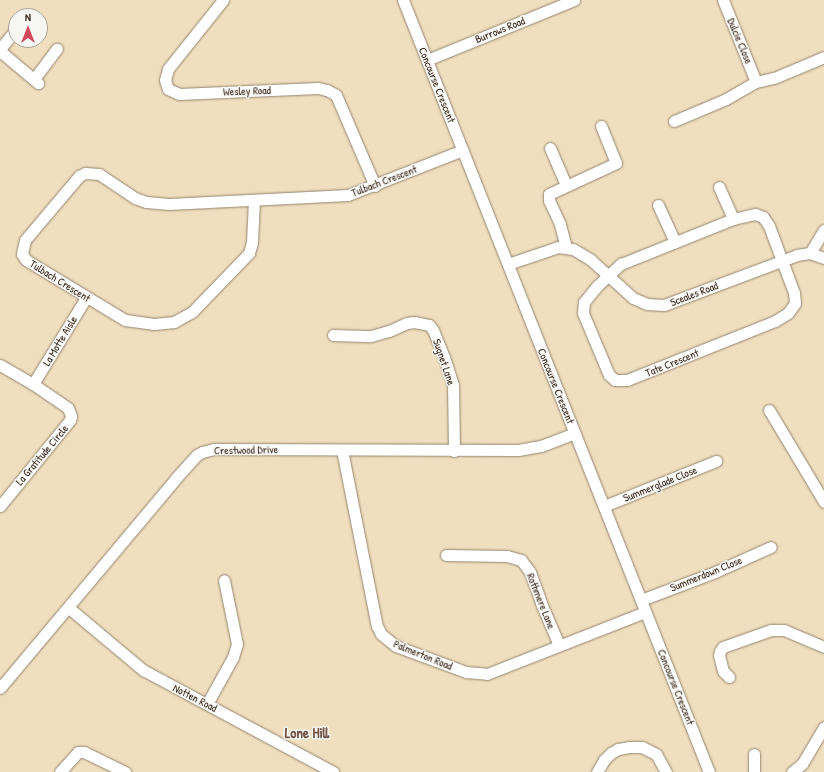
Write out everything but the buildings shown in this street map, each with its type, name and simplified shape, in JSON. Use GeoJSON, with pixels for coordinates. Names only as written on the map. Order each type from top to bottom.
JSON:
{"type":"FeatureCollection","features":[{"type":"Feature","properties":{"kind":"street","name":"Wesley Road"},"geometry":{"type":"LineString","coordinates":[[223,0],[168,69],[165,80],[168,89],[179,94],[318,88],[327,90],[336,95],[375,186]]}},
{"type":"Feature","properties":{"kind":"street","name":"Concourse Crescent"},"geometry":{"type":"LineString","coordinates":[[403,0],[645,612],[710,772]]}},
{"type":"Feature","properties":{"kind":"street","name":"Burrows Road"},"geometry":{"type":"LineString","coordinates":[[427,60],[574,0]]}},
{"type":"Feature","properties":{"kind":"street","name":"Dulcie Close"},"geometry":{"type":"LineString","coordinates":[[723,0],[756,82]]}},
{"type":"Feature","properties":{"kind":"street"},"geometry":{"type":"LineString","coordinates":[[8,40],[0,50],[36,81],[57,49]]}},
{"type":"Feature","properties":{"kind":"street"},"geometry":{"type":"LineString","coordinates":[[674,121],[726,99],[756,82],[774,78],[824,57]]}},
{"type":"Feature","properties":{"kind":"street"},"geometry":{"type":"LineString","coordinates":[[508,264],[549,249],[566,247],[560,224],[549,197],[550,193],[616,163],[600,126]]}},
{"type":"Feature","properties":{"kind":"street"},"geometry":{"type":"LineString","coordinates":[[550,148],[566,185]]}},
{"type":"Feature","properties":{"kind":"street","name":"Tulbach Crescent"},"geometry":{"type":"LineString","coordinates":[[254,200],[252,242],[249,253],[186,317],[174,322],[154,324],[136,323],[125,320],[86,298],[26,260],[22,254],[22,248],[30,234],[79,176],[85,173],[99,174],[125,193],[146,202],[169,204],[348,195],[375,186],[463,150]]}},
{"type":"Feature","properties":{"kind":"street"},"geometry":{"type":"LineString","coordinates":[[719,187],[733,220]]}},
{"type":"Feature","properties":{"kind":"street"},"geometry":{"type":"LineString","coordinates":[[658,205],[675,242]]}},
{"type":"Feature","properties":{"kind":"street"},"geometry":{"type":"LineString","coordinates":[[609,276],[622,264],[675,242],[750,214],[763,217],[772,233],[783,262]]}},
{"type":"Feature","properties":{"kind":"street"},"geometry":{"type":"LineString","coordinates":[[824,230],[810,253],[824,258]]}},
{"type":"Feature","properties":{"kind":"street","name":"Sceales Road"},"geometry":{"type":"LineString","coordinates":[[566,247],[580,252],[633,298],[640,302],[654,305],[664,305],[783,262],[797,255],[810,253]]}},
{"type":"Feature","properties":{"kind":"street","name":"Tate Crescent"},"geometry":{"type":"LineString","coordinates":[[609,276],[596,286],[586,299],[583,313],[606,372],[615,380],[620,381],[665,366],[784,316],[790,310],[795,299],[783,262]]}},
{"type":"Feature","properties":{"kind":"street","name":"La Motte Aisle"},"geometry":{"type":"LineString","coordinates":[[33,384],[86,298]]}},
{"type":"Feature","properties":{"kind":"street","name":"Sugnet Lane"},"geometry":{"type":"LineString","coordinates":[[333,335],[370,336],[388,331],[407,323],[423,323],[429,325],[433,330],[444,357],[453,385],[454,451]]}},
{"type":"Feature","properties":{"kind":"street","name":"La Gratitude Circle"},"geometry":{"type":"LineString","coordinates":[[0,365],[33,384],[68,408],[70,411],[70,420],[0,506]]}},
{"type":"Feature","properties":{"kind":"street"},"geometry":{"type":"LineString","coordinates":[[769,410],[824,502]]}},
{"type":"Feature","properties":{"kind":"street","name":"Crestwood Drive"},"geometry":{"type":"LineString","coordinates":[[0,688],[197,455],[214,449],[454,451],[528,449],[553,442],[575,433]]}},
{"type":"Feature","properties":{"kind":"street","name":"Palmerton Road"},"geometry":{"type":"LineString","coordinates":[[342,450],[377,626],[381,634],[396,646],[455,668],[478,674],[487,674],[645,612]]}},
{"type":"Feature","properties":{"kind":"street","name":"Summerglade Close"},"geometry":{"type":"LineString","coordinates":[[604,506],[716,461]]}},
{"type":"Feature","properties":{"kind":"street","name":"Summerdown Close"},"geometry":{"type":"LineString","coordinates":[[641,600],[715,572],[771,547]]}},
{"type":"Feature","properties":{"kind":"street","name":"Rothmere Lane"},"geometry":{"type":"LineString","coordinates":[[446,555],[507,556],[521,560],[530,572],[541,603],[559,645]]}},
{"type":"Feature","properties":{"kind":"street"},"geometry":{"type":"LineString","coordinates":[[207,704],[233,657],[237,644],[224,580]]}},
{"type":"Feature","properties":{"kind":"street","name":"Notten Road"},"geometry":{"type":"LineString","coordinates":[[68,608],[132,662],[157,678],[333,772]]}},
{"type":"Feature","properties":{"kind":"street"},"geometry":{"type":"LineString","coordinates":[[729,677],[723,671],[719,655],[720,651],[723,648],[771,630],[784,630],[824,647]]}},
{"type":"Feature","properties":{"kind":"street"},"geometry":{"type":"LineString","coordinates":[[792,772],[802,764],[824,727]]}},
{"type":"Feature","properties":{"kind":"street"},"geometry":{"type":"LineString","coordinates":[[597,772],[604,760],[611,754],[618,749],[629,747],[642,747],[656,754],[666,772]]}},
{"type":"Feature","properties":{"kind":"street"},"geometry":{"type":"LineString","coordinates":[[60,772],[78,752],[84,752],[125,772]]}},
{"type":"Feature","properties":{"kind":"street"},"geometry":{"type":"LineString","coordinates":[[754,754],[754,772]]}},
{"type":"Feature","properties":{"kind":"district","name":"Lone Hill"},"geometry":{"type":"Point","coordinates":[307,733]}}]}
